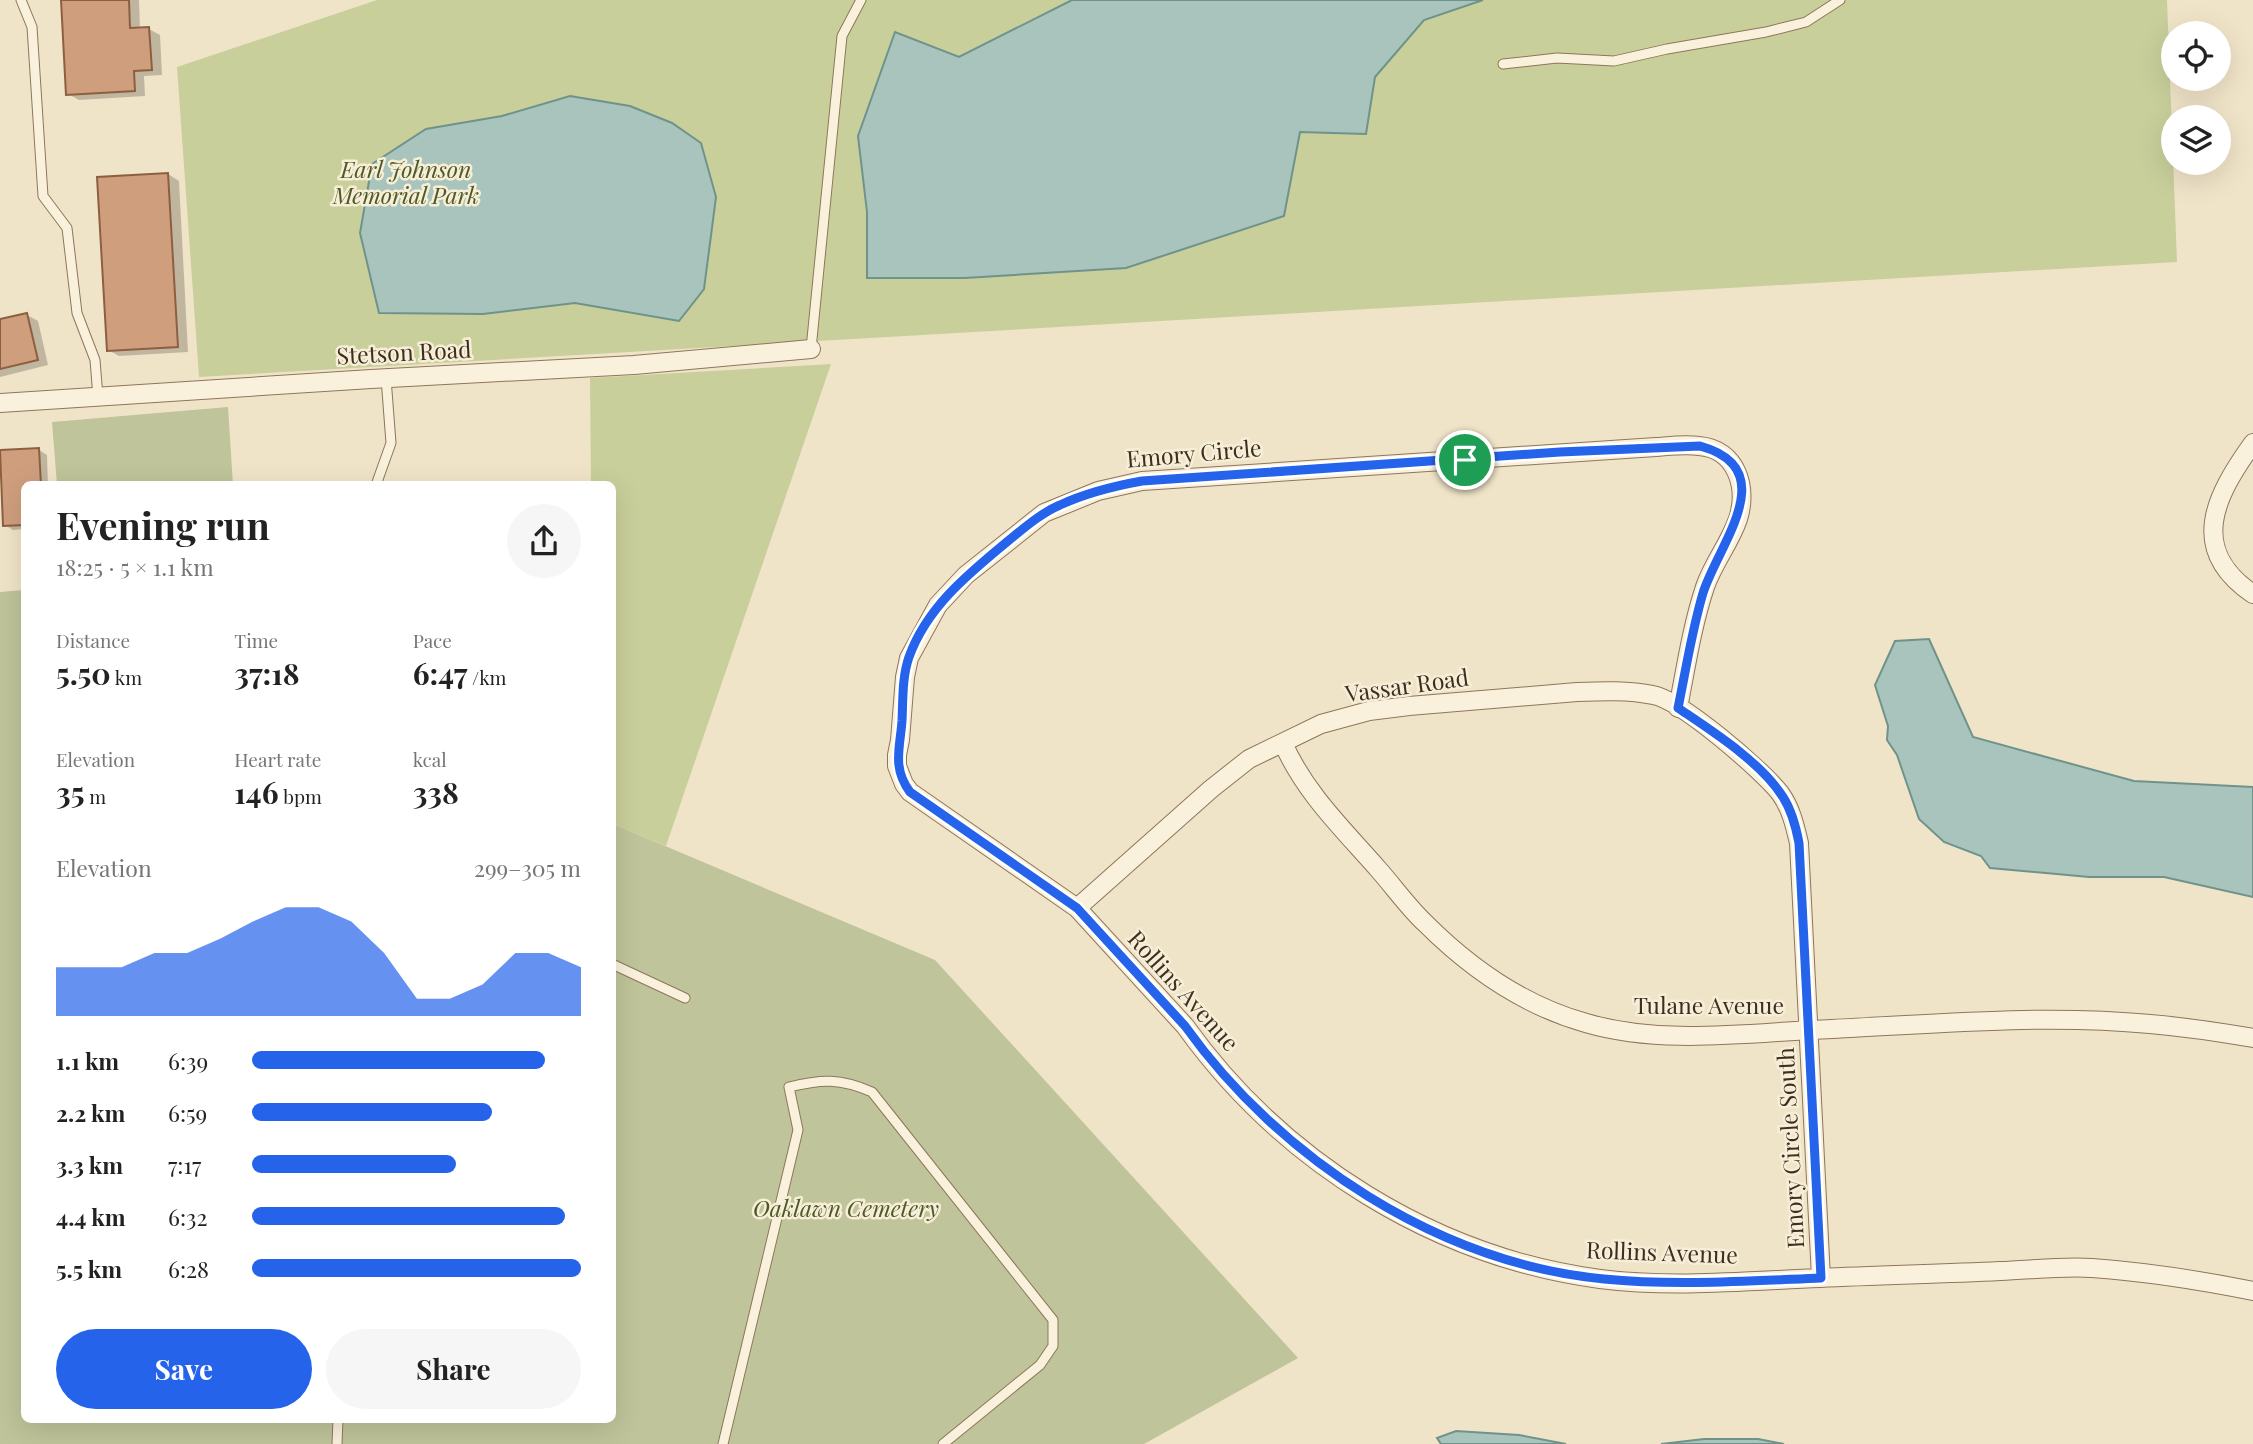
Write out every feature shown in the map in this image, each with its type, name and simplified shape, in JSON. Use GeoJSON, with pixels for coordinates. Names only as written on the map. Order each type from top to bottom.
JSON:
{"type":"FeatureCollection","features":[{"type":"Feature","properties":{"kind":"street","name":"Stetson Road"},"geometry":{"type":"LineString","coordinates":[[0,403],[634,365],[811,349]]}},
{"type":"Feature","properties":{"kind":"street"},"geometry":{"type":"LineString","coordinates":[[2253,443],[2221,494],[2216,510],[2214,539],[2218,560],[2253,594]]}},
{"type":"Feature","properties":{"kind":"street","name":"Emory Circle"},"geometry":{"type":"LineString","coordinates":[[1077,908],[910,792],[897,766],[909,658],[938,605],[966,575],[1044,513],[1098,491],[1142,481],[1656,447],[1700,446],[1713,449],[1724,456],[1735,469],[1743,492],[1733,530],[1712,568],[1705,588],[1678,708]]}},
{"type":"Feature","properties":{"kind":"street","name":"Vassar Road"},"geometry":{"type":"LineString","coordinates":[[1077,908],[1249,758],[1321,724],[1369,711],[1409,706],[1606,691],[1655,695],[1678,708]]}},
{"type":"Feature","properties":{"kind":"street","name":"Emory Circle South"},"geometry":{"type":"LineString","coordinates":[[1678,708],[1712,731],[1757,768],[1781,794],[1790,811],[1799,843],[1821,1278]]}},
{"type":"Feature","properties":{"kind":"street","name":"Tulane Avenue"},"geometry":{"type":"LineString","coordinates":[[1283,743],[1299,777],[1318,802],[1424,922],[1460,955],[1493,979],[1524,997],[1587,1023],[1632,1032],[1728,1035],[1998,1021],[2095,1021],[2151,1024],[2253,1038]]}},
{"type":"Feature","properties":{"kind":"street","name":"Rollins Avenue"},"geometry":{"type":"LineString","coordinates":[[1077,908],[1185,1026],[1238,1090],[1281,1131],[1364,1196],[1473,1248],[1553,1271],[1641,1282],[1717,1282],[2089,1268],[2179,1276],[2253,1291]]}},
{"type":"Feature","properties":{"kind":"lane"},"geometry":{"type":"LineString","coordinates":[[21,0],[32,27],[43,196],[67,228],[78,313],[95,360],[98,397]]}},
{"type":"Feature","properties":{"kind":"lane"},"geometry":{"type":"LineString","coordinates":[[811,349],[842,36],[861,0]]}},
{"type":"Feature","properties":{"kind":"lane"},"geometry":{"type":"LineString","coordinates":[[1503,64],[1557,58],[1614,61],[1805,22],[1840,0]]}},
{"type":"Feature","properties":{"kind":"lane"},"geometry":{"type":"LineString","coordinates":[[377,481],[391,443],[386,378]]}},
{"type":"Feature","properties":{"kind":"lane"},"geometry":{"type":"LineString","coordinates":[[616,966],[685,998]]}},
{"type":"Feature","properties":{"kind":"lane"},"geometry":{"type":"LineString","coordinates":[[723,1444],[798,1130],[789,1087],[819,1079],[850,1082],[872,1093],[1053,1320],[1053,1346],[1040,1365],[943,1444]]}},
{"type":"Feature","properties":{"kind":"lane"},"geometry":{"type":"LineString","coordinates":[[337,1444],[338,1423]]}},
{"type":"Feature","properties":{"kind":"green space","name":"Earl Johnson Memorial Park"},"geometry":{"type":"Polygon","coordinates":[[[377,0],[2167,0],[2168,21],[2161,21],[2161,91],[2170,91],[2171,105],[2161,105],[2161,175],[2174,175],[2177,262],[199,377],[177,67],[377,0]]]}},
{"type":"Feature","properties":{"kind":"green space"},"geometry":{"type":"Polygon","coordinates":[[[831,364],[666,846],[616,825],[616,481],[591,481],[590,378],[831,364]]]}},
{"type":"Feature","properties":{"kind":"green space"},"geometry":{"type":"Polygon","coordinates":[[[228,407],[233,481],[57,481],[52,422],[228,407]]]}},
{"type":"Feature","properties":{"kind":"green space","name":"Oaklawn Cemetery"},"geometry":{"type":"Polygon","coordinates":[[[21,590],[21,1423],[616,1423],[616,825],[935,960],[1298,1358],[1144,1444],[0,1444],[0,592],[21,590]]]}},
{"type":"Feature","properties":{"kind":"water"},"geometry":{"type":"Polygon","coordinates":[[[1072,0],[1483,0],[1424,20],[1375,77],[1366,134],[1300,132],[1284,216],[1126,268],[965,278],[867,278],[867,212],[858,136],[895,32],[959,57],[1072,0]]]}},
{"type":"Feature","properties":{"kind":"water"},"geometry":{"type":"Polygon","coordinates":[[[570,96],[630,106],[672,123],[701,143],[716,197],[704,289],[679,321],[575,303],[483,314],[379,313],[360,233],[372,164],[426,129],[502,116],[570,96]]]}},
{"type":"Feature","properties":{"kind":"water"},"geometry":{"type":"Polygon","coordinates":[[[1929,639],[1973,737],[2134,781],[2253,787],[2253,897],[2164,877],[2089,877],[1990,868],[1981,856],[1944,842],[1919,819],[1897,755],[1887,740],[1888,726],[1875,685],[1895,641],[1929,639]]]}},
{"type":"Feature","properties":{"kind":"water"},"geometry":{"type":"Polygon","coordinates":[[[1456,1431],[1519,1435],[1566,1444],[1441,1444],[1437,1438],[1456,1431]]]}},
{"type":"Feature","properties":{"kind":"water"},"geometry":{"type":"Polygon","coordinates":[[[1704,1439],[1758,1439],[1784,1444],[1661,1444],[1704,1439]]]}},
{"type":"Feature","properties":{"kind":"building"},"geometry":{"type":"Polygon","coordinates":[[[61,0],[129,0],[130,28],[149,27],[152,70],[134,71],[135,91],[66,95],[61,0]]]}},
{"type":"Feature","properties":{"kind":"building"},"geometry":{"type":"Polygon","coordinates":[[[168,173],[178,347],[107,351],[97,177],[168,173]]]}},
{"type":"Feature","properties":{"kind":"building"},"geometry":{"type":"Polygon","coordinates":[[[27,313],[38,360],[0,369],[0,319],[27,313]]]}},
{"type":"Feature","properties":{"kind":"building"},"geometry":{"type":"Polygon","coordinates":[[[39,448],[41,481],[21,481],[21,525],[3,526],[0,450],[39,448]]]}},
{"type":"Feature","properties":{"kind":"route"},"geometry":{"type":"LineString","coordinates":[[1700,446],[1713,449],[1724,456],[1740,478],[1743,492],[1738,520],[1712,568],[1705,588],[1678,708],[1712,731],[1757,768],[1781,794],[1796,827],[1810,1030],[1821,1278],[1742,1282],[1641,1282],[1553,1271],[1473,1248],[1364,1196],[1281,1131],[1246,1098],[1185,1026],[1077,908],[933,805],[910,792],[904,784],[897,766],[897,755],[905,677],[909,658],[923,629],[938,605],[966,575],[1044,513],[1098,491],[1142,481],[1465,460],[1560,452],[1700,446]]}}]}
